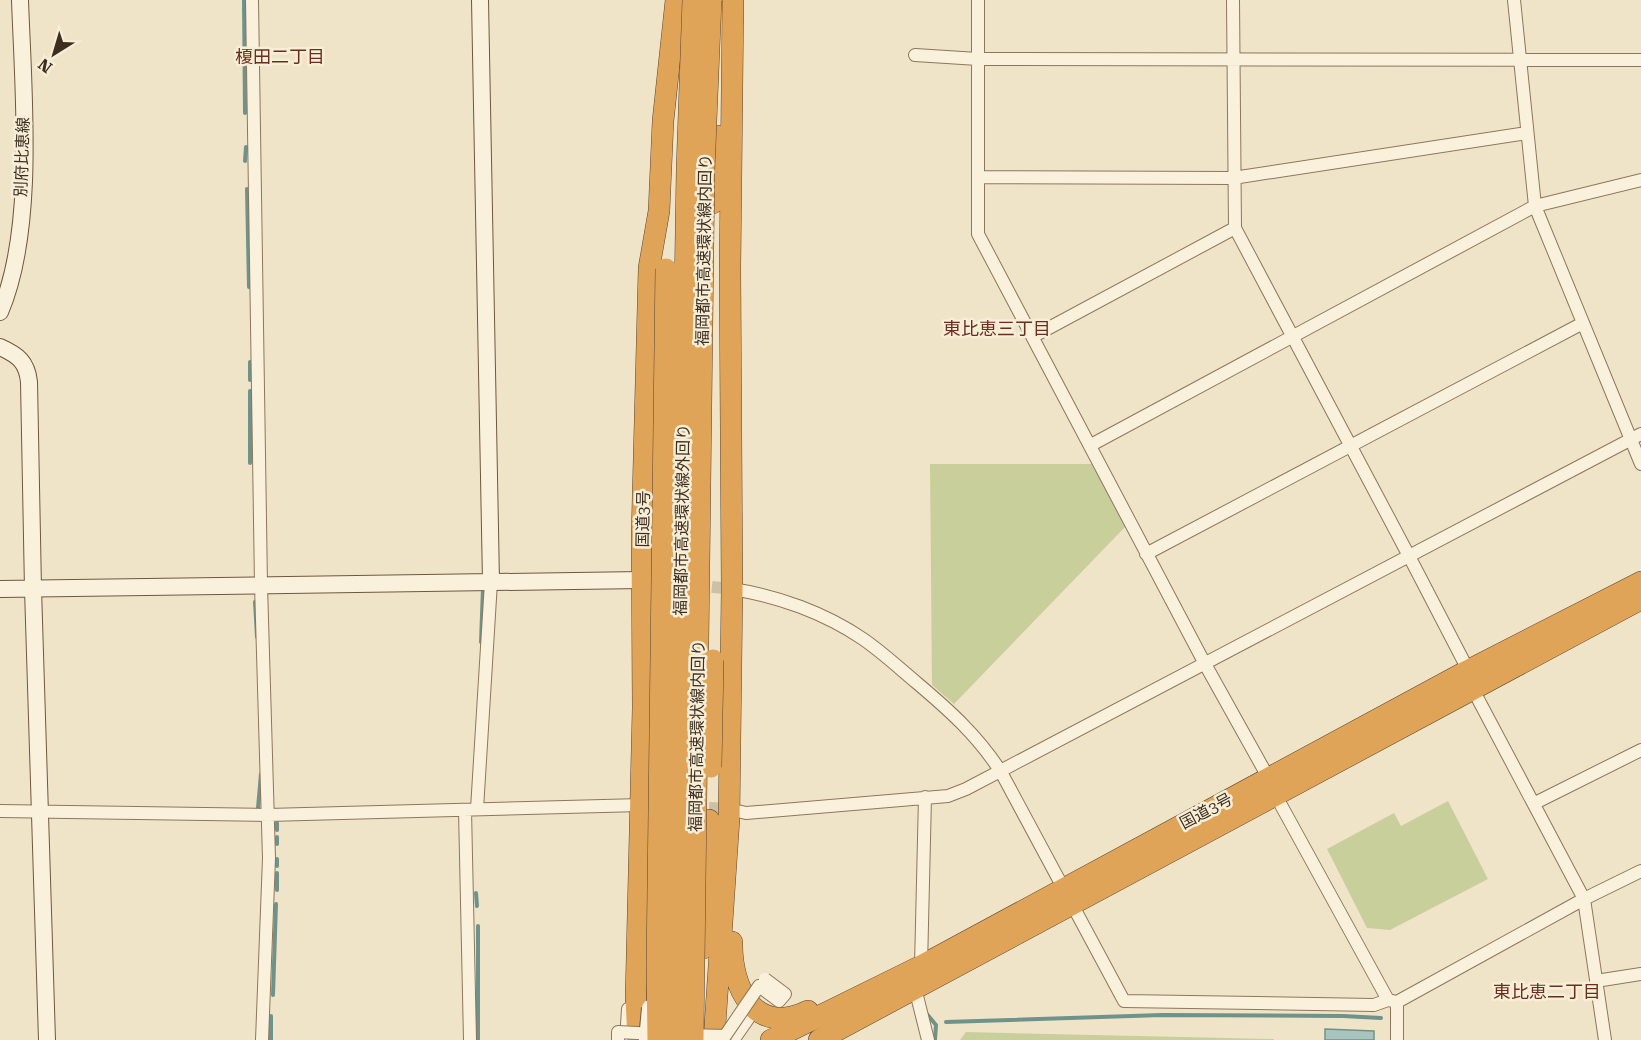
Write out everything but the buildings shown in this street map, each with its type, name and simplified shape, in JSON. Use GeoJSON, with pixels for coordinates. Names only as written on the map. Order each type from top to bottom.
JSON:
{"type":"FeatureCollection","features":[{"type":"Feature","properties":{"kind":"highway","name":"国道3号"},"geometry":{"type":"LineString","coordinates":[[633,1037],[641,805],[642,580],[649,268],[659,211],[663,121],[676,0]]}},
{"type":"Feature","properties":{"kind":"highway","name":"福岡都市高速環状線外回り"},"geometry":{"type":"LineString","coordinates":[[674,1040],[687,169],[693,0]]}},
{"type":"Feature","properties":{"kind":"highway","name":"福岡都市高速環状線内回り"},"geometry":{"type":"LineString","coordinates":[[693,1040],[704,170],[711,0]]}},
{"type":"Feature","properties":{"kind":"highway"},"geometry":{"type":"LineString","coordinates":[[714,1040],[729,814],[732,589],[731,79],[733,0]]}},
{"type":"Feature","properties":{"kind":"highway"},"geometry":{"type":"LineString","coordinates":[[701,1040],[713,710],[712,199],[716,162],[731,79]]}},
{"type":"Feature","properties":{"kind":"highway"},"geometry":{"type":"LineString","coordinates":[[658,1040],[666,269],[659,211]]}},
{"type":"Feature","properties":{"kind":"highway","name":"国道3号"},"geometry":{"type":"LineString","coordinates":[[771,1040],[892,978],[1066,896],[1272,787],[1468,674],[1641,582]]}},
{"type":"Feature","properties":{"kind":"highway","name":"国道3号"},"geometry":{"type":"LineString","coordinates":[[1468,674],[1641,599]]}},
{"type":"Feature","properties":{"kind":"highway"},"geometry":{"type":"LineString","coordinates":[[729,814],[732,862],[731,960],[750,1007],[771,1017],[798,1017],[838,997],[892,978]]}},
{"type":"Feature","properties":{"kind":"highway","name":"国道3号"},"geometry":{"type":"LineString","coordinates":[[819,1040],[915,988],[1066,896]]}},
{"type":"Feature","properties":{"kind":"street","name":"別府比恵線"},"geometry":{"type":"LineString","coordinates":[[0,312],[17,256],[21,197],[24,116],[20,0]]}},
{"type":"Feature","properties":{"kind":"street"},"geometry":{"type":"LineString","coordinates":[[252,0],[261,585],[269,904],[262,1040]]}},
{"type":"Feature","properties":{"kind":"street"},"geometry":{"type":"LineString","coordinates":[[470,1040],[471,810],[491,582],[480,0]]}},
{"type":"Feature","properties":{"kind":"street"},"geometry":{"type":"LineString","coordinates":[[978,0],[978,234],[1034,336],[1205,664],[1392,1001],[1397,1040]]}},
{"type":"Feature","properties":{"kind":"street"},"geometry":{"type":"LineString","coordinates":[[1233,0],[1235,228],[1409,556],[1584,899],[1605,1040]]}},
{"type":"Feature","properties":{"kind":"street"},"geometry":{"type":"LineString","coordinates":[[1514,0],[1535,206],[1583,323],[1636,437],[1641,464]]}},
{"type":"Feature","properties":{"kind":"street"},"geometry":{"type":"LineString","coordinates":[[915,55],[978,59],[1641,60]]}},
{"type":"Feature","properties":{"kind":"street"},"geometry":{"type":"LineString","coordinates":[[979,177],[1233,178],[1527,133]]}},
{"type":"Feature","properties":{"kind":"street"},"geometry":{"type":"LineString","coordinates":[[1091,445],[1535,206],[1641,180]]}},
{"type":"Feature","properties":{"kind":"street"},"geometry":{"type":"LineString","coordinates":[[1034,336],[1235,228]]}},
{"type":"Feature","properties":{"kind":"street"},"geometry":{"type":"LineString","coordinates":[[1146,554],[1583,323]]}},
{"type":"Feature","properties":{"kind":"street"},"geometry":{"type":"LineString","coordinates":[[0,347],[22,360],[28,369],[46,1040]]}},
{"type":"Feature","properties":{"kind":"street"},"geometry":{"type":"LineString","coordinates":[[729,814],[948,796],[1001,772],[1636,437]]}},
{"type":"Feature","properties":{"kind":"street"},"geometry":{"type":"LineString","coordinates":[[0,589],[642,580]]}},
{"type":"Feature","properties":{"kind":"street"},"geometry":{"type":"LineString","coordinates":[[732,589],[792,604],[865,640],[968,728],[986,749],[1001,772],[1124,1001],[1374,1005],[1392,1001],[1641,871]]}},
{"type":"Feature","properties":{"kind":"street"},"geometry":{"type":"LineString","coordinates":[[1535,803],[1641,750]]}},
{"type":"Feature","properties":{"kind":"street"},"geometry":{"type":"LineString","coordinates":[[921,966],[925,797]]}},
{"type":"Feature","properties":{"kind":"street"},"geometry":{"type":"LineString","coordinates":[[0,811],[41,814],[268,815],[641,805]]}},
{"type":"Feature","properties":{"kind":"street"},"geometry":{"type":"LineString","coordinates":[[633,1037],[657,967]]}},
{"type":"Feature","properties":{"kind":"street"},"geometry":{"type":"LineString","coordinates":[[1596,981],[1641,974]]}},
{"type":"Feature","properties":{"kind":"street"},"geometry":{"type":"LineString","coordinates":[[633,1037],[725,1036],[759,986],[779,1001],[785,994],[765,979]]}},
{"type":"Feature","properties":{"kind":"street"},"geometry":{"type":"LineString","coordinates":[[915,988],[928,1040]]}},
{"type":"Feature","properties":{"kind":"street"},"geometry":{"type":"LineString","coordinates":[[628,1009],[633,1037]]}},
{"type":"Feature","properties":{"kind":"street"},"geometry":{"type":"LineString","coordinates":[[736,1036],[750,1016],[743,1011]]}},
{"type":"Feature","properties":{"kind":"green space"},"geometry":{"type":"Polygon","coordinates":[[[930,464],[1093,464],[1126,526],[954,704],[932,685],[930,464]]]}},
{"type":"Feature","properties":{"kind":"green space"},"geometry":{"type":"Polygon","coordinates":[[[1448,801],[1488,879],[1390,930],[1367,928],[1327,849],[1394,813],[1401,826],[1448,801]]]}},
{"type":"Feature","properties":{"kind":"green space"},"geometry":{"type":"Polygon","coordinates":[[[966,1032],[1274,1039],[1274,1040],[960,1040],[966,1032]]]}},
{"type":"Feature","properties":{"kind":"water"},"geometry":{"type":"Polygon","coordinates":[[[1325,1029],[1374,1031],[1374,1040],[1325,1040],[1325,1029]]]}},
{"type":"Feature","properties":{"kind":"waterway"},"geometry":{"type":"LineString","coordinates":[[244,0],[245,113]]}},
{"type":"Feature","properties":{"kind":"waterway"},"geometry":{"type":"LineString","coordinates":[[245,161],[246,147]]}},
{"type":"Feature","properties":{"kind":"waterway"},"geometry":{"type":"LineString","coordinates":[[247,189],[249,287]]}},
{"type":"Feature","properties":{"kind":"waterway"},"geometry":{"type":"LineString","coordinates":[[250,362],[250,380]]}},
{"type":"Feature","properties":{"kind":"waterway"},"geometry":{"type":"LineString","coordinates":[[250,391],[250,463]]}},
{"type":"Feature","properties":{"kind":"waterway"},"geometry":{"type":"LineString","coordinates":[[481,642],[483,588]]}},
{"type":"Feature","properties":{"kind":"waterway"},"geometry":{"type":"LineString","coordinates":[[255,602],[257,637]]}},
{"type":"Feature","properties":{"kind":"waterway"},"geometry":{"type":"LineString","coordinates":[[258,808],[261,774]]}},
{"type":"Feature","properties":{"kind":"waterway"},"geometry":{"type":"LineString","coordinates":[[277,823],[277,830]]}},
{"type":"Feature","properties":{"kind":"waterway"},"geometry":{"type":"LineString","coordinates":[[277,837],[277,844]]}},
{"type":"Feature","properties":{"kind":"waterway"},"geometry":{"type":"LineString","coordinates":[[277,859],[277,866]]}},
{"type":"Feature","properties":{"kind":"waterway"},"geometry":{"type":"LineString","coordinates":[[277,873],[277,890]]}},
{"type":"Feature","properties":{"kind":"waterway"},"geometry":{"type":"LineString","coordinates":[[476,893],[477,906]]}},
{"type":"Feature","properties":{"kind":"waterway"},"geometry":{"type":"LineString","coordinates":[[273,995],[276,904]]}},
{"type":"Feature","properties":{"kind":"waterway"},"geometry":{"type":"LineString","coordinates":[[478,926],[478,1040]]}},
{"type":"Feature","properties":{"kind":"waterway"},"geometry":{"type":"LineString","coordinates":[[926,1013],[936,1025],[935,1040]]}},
{"type":"Feature","properties":{"kind":"waterway"},"geometry":{"type":"LineString","coordinates":[[946,1022],[1162,1015],[1381,1018]]}},
{"type":"Feature","properties":{"kind":"waterway"},"geometry":{"type":"LineString","coordinates":[[271,1016],[271,1040]]}},
{"type":"Feature","properties":{"kind":"tunnel"},"geometry":{"type":"LineString","coordinates":[[694,585],[732,589]]}},
{"type":"Feature","properties":{"kind":"tunnel"},"geometry":{"type":"LineString","coordinates":[[691,807],[729,809]]}},
{"type":"Feature","properties":{"kind":"district","name":"榎田二丁目"},"geometry":{"type":"Point","coordinates":[280,56]}},
{"type":"Feature","properties":{"kind":"district","name":"東比恵三丁目"},"geometry":{"type":"Point","coordinates":[997,328]}},
{"type":"Feature","properties":{"kind":"district","name":"東比恵二丁目"},"geometry":{"type":"Point","coordinates":[1547,991]}}]}
